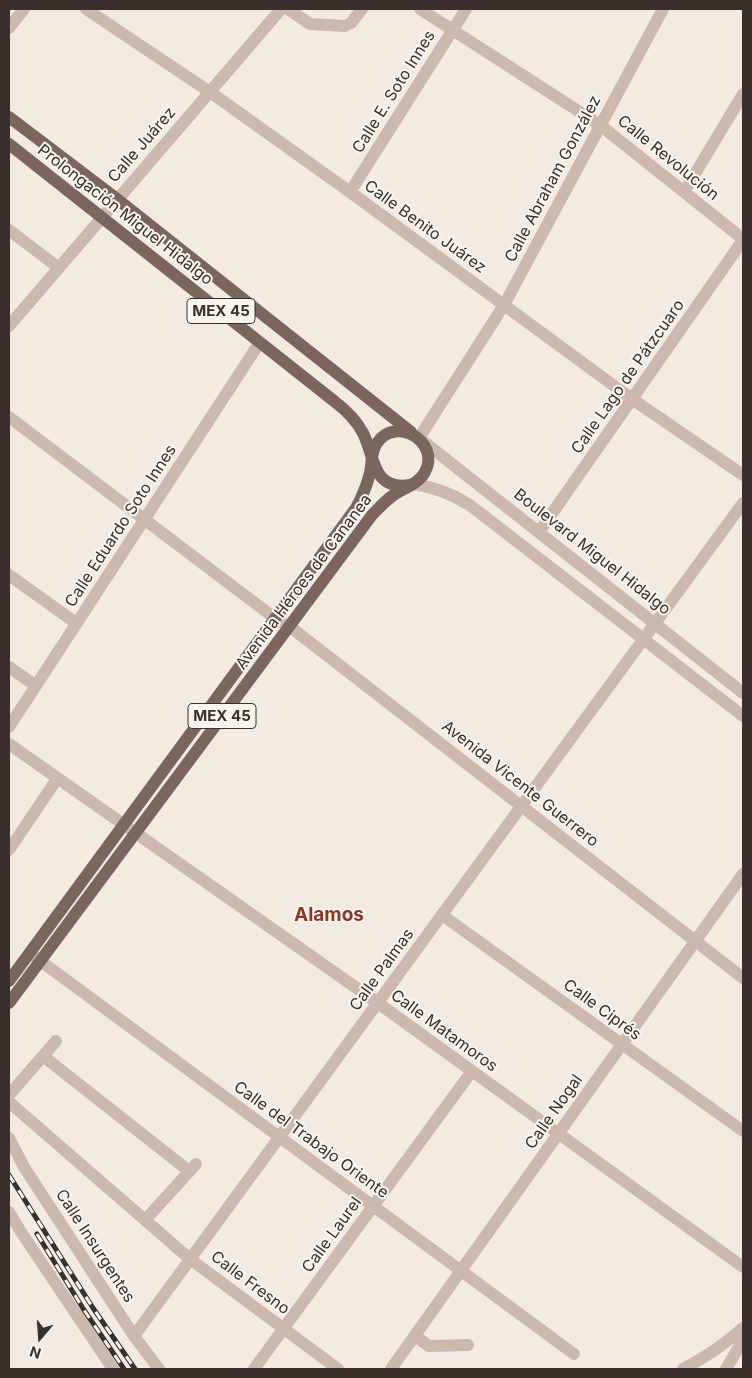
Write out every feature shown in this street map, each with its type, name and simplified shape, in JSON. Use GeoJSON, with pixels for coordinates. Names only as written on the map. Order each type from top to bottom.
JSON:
{"type":"FeatureCollection","features":[{"type":"Feature","properties":{"kind":"main road","name":"Prolongación Miguel Hidalgo"},"geometry":{"type":"LineString","coordinates":[[9,117],[118,199],[419,438]]}},
{"type":"Feature","properties":{"kind":"main road","name":"Prolongación Miguel Hidalgo"},"geometry":{"type":"LineString","coordinates":[[9,144],[346,410],[363,434],[375,469],[387,482],[395,485],[412,484]]}},
{"type":"Feature","properties":{"kind":"main road","name":"Avenida Héroes de Cananea"},"geometry":{"type":"LineString","coordinates":[[9,981],[356,508],[367,486],[373,452],[377,443],[383,436],[392,432],[411,433],[419,438],[425,445],[428,454],[426,471],[420,479],[390,497],[372,515],[9,1003]]}},
{"type":"Feature","properties":{"kind":"street"},"geometry":{"type":"LineString","coordinates":[[9,28],[24,9]]}},
{"type":"Feature","properties":{"kind":"street","name":"Calle Benito Juárez"},"geometry":{"type":"LineString","coordinates":[[86,9],[210,92],[632,399],[743,475]]}},
{"type":"Feature","properties":{"kind":"street","name":"Calle Juárez"},"geometry":{"type":"LineString","coordinates":[[9,326],[281,9]]}},
{"type":"Feature","properties":{"kind":"street"},"geometry":{"type":"LineString","coordinates":[[288,9],[310,24],[345,26],[351,23],[362,9]]}},
{"type":"Feature","properties":{"kind":"street","name":"Calle Revolución"},"geometry":{"type":"LineString","coordinates":[[420,9],[600,125],[743,239]]}},
{"type":"Feature","properties":{"kind":"street","name":"Calle E. Soto Innes"},"geometry":{"type":"LineString","coordinates":[[350,192],[466,9]]}},
{"type":"Feature","properties":{"kind":"street","name":"Calle Abraham González"},"geometry":{"type":"LineString","coordinates":[[419,438],[504,305],[663,9]]}},
{"type":"Feature","properties":{"kind":"street"},"geometry":{"type":"LineString","coordinates":[[684,192],[743,94]]}},
{"type":"Feature","properties":{"kind":"street"},"geometry":{"type":"LineString","coordinates":[[9,230],[59,268]]}},
{"type":"Feature","properties":{"kind":"street","name":"Calle Lago de Pátzcuaro"},"geometry":{"type":"LineString","coordinates":[[538,532],[743,239]]}},
{"type":"Feature","properties":{"kind":"street","name":"Calle Eduardo Soto Innes"},"geometry":{"type":"LineString","coordinates":[[9,727],[260,342]]}},
{"type":"Feature","properties":{"kind":"street","name":"Avenida Vicente Guerrero"},"geometry":{"type":"LineString","coordinates":[[9,417],[144,520],[289,626],[743,978]]}},
{"type":"Feature","properties":{"kind":"street","name":"Boulevard Miguel Hidalgo"},"geometry":{"type":"LineString","coordinates":[[419,438],[743,693]]}},
{"type":"Feature","properties":{"kind":"street"},"geometry":{"type":"LineString","coordinates":[[412,484],[443,491],[471,506],[743,716]]}},
{"type":"Feature","properties":{"kind":"street"},"geometry":{"type":"LineString","coordinates":[[471,506],[484,488]]}},
{"type":"Feature","properties":{"kind":"street","name":"Calle Palmas"},"geometry":{"type":"LineString","coordinates":[[134,1336],[743,503]]}},
{"type":"Feature","properties":{"kind":"street"},"geometry":{"type":"LineString","coordinates":[[9,575],[76,624]]}},
{"type":"Feature","properties":{"kind":"street"},"geometry":{"type":"LineString","coordinates":[[9,667],[36,686]]}},
{"type":"Feature","properties":{"kind":"street","name":"Calle Matamoros"},"geometry":{"type":"LineString","coordinates":[[9,744],[378,1003],[743,1266]]}},
{"type":"Feature","properties":{"kind":"street"},"geometry":{"type":"LineString","coordinates":[[9,850],[57,779]]}},
{"type":"Feature","properties":{"kind":"street","name":"Calle Nogal"},"geometry":{"type":"LineString","coordinates":[[391,1369],[743,874]]}},
{"type":"Feature","properties":{"kind":"street","name":"Calle Ciprés"},"geometry":{"type":"LineString","coordinates":[[442,915],[743,1131]]}},
{"type":"Feature","properties":{"kind":"street","name":"Calle del Trabajo Oriente"},"geometry":{"type":"LineString","coordinates":[[29,953],[574,1354]]}},
{"type":"Feature","properties":{"kind":"street"},"geometry":{"type":"LineString","coordinates":[[9,1095],[56,1041]]}},
{"type":"Feature","properties":{"kind":"street"},"geometry":{"type":"LineString","coordinates":[[43,1056],[192,1167],[146,1219]]}},
{"type":"Feature","properties":{"kind":"street","name":"Calle Laurel"},"geometry":{"type":"LineString","coordinates":[[254,1369],[472,1071]]}},
{"type":"Feature","properties":{"kind":"street","name":"Calle Fresno"},"geometry":{"type":"LineString","coordinates":[[9,1102],[190,1259],[338,1369]]}},
{"type":"Feature","properties":{"kind":"street","name":"Calle Insurgentes"},"geometry":{"type":"LineString","coordinates":[[9,1138],[24,1167],[134,1336],[159,1369]]}},
{"type":"Feature","properties":{"kind":"street"},"geometry":{"type":"LineString","coordinates":[[9,1212],[113,1369]]}},
{"type":"Feature","properties":{"kind":"street"},"geometry":{"type":"LineString","coordinates":[[682,1369],[700,1360],[743,1328]]}},
{"type":"Feature","properties":{"kind":"street"},"geometry":{"type":"LineString","coordinates":[[415,1336],[429,1346],[468,1345]]}},
{"type":"Feature","properties":{"kind":"street"},"geometry":{"type":"LineString","coordinates":[[726,1369],[743,1340]]}},
{"type":"Feature","properties":{"kind":"railway"},"geometry":{"type":"LineString","coordinates":[[9,1175],[93,1308],[135,1369]]}},
{"type":"Feature","properties":{"kind":"railway"},"geometry":{"type":"LineString","coordinates":[[37,1234],[84,1310],[124,1369]]}},
{"type":"Feature","properties":{"kind":"district","name":"Alamos"},"geometry":{"type":"Point","coordinates":[329,915]}}]}
